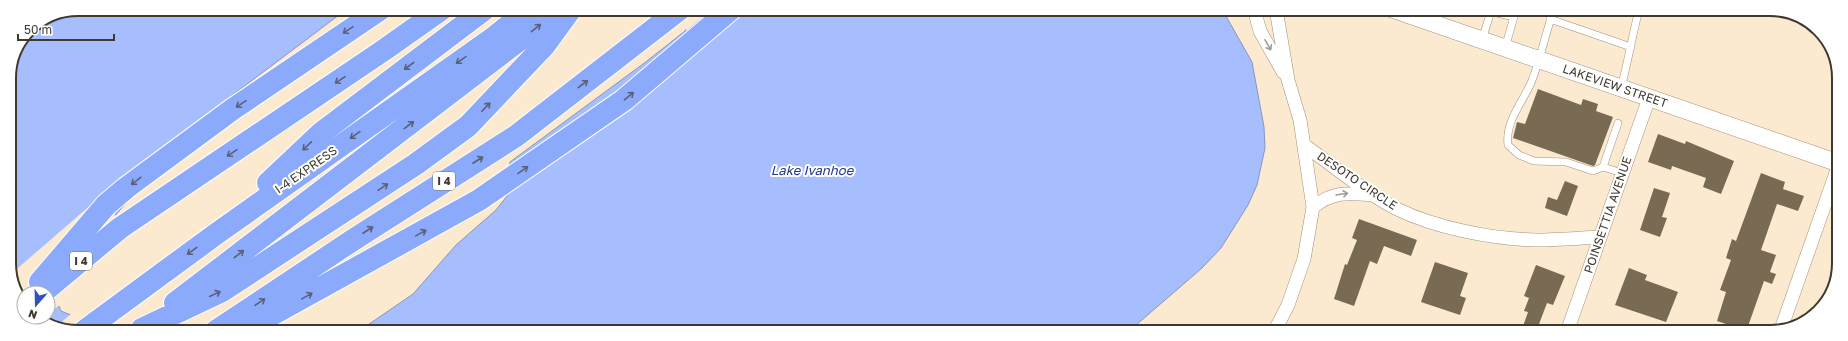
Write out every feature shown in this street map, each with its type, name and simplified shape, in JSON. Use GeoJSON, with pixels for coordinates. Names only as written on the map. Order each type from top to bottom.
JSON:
{"type":"FeatureCollection","features":[{"type":"Feature","properties":{"kind":"highway"},"geometry":{"type":"LineString","coordinates":[[37,285],[106,205],[126,188],[233,109],[371,16]]}},
{"type":"Feature","properties":{"kind":"highway","name":"I 4"},"geometry":{"type":"LineString","coordinates":[[52,285],[120,228],[432,16]]}},
{"type":"Feature","properties":{"kind":"highway"},"geometry":{"type":"LineString","coordinates":[[210,238],[320,133],[476,16]]}},
{"type":"Feature","properties":{"kind":"highway","name":"I-4 EXPRESS"},"geometry":{"type":"LineString","coordinates":[[146,325],[279,223],[502,43],[523,16]]}},
{"type":"Feature","properties":{"kind":"highway","name":"I-4 EXPRESS"},"geometry":{"type":"LineString","coordinates":[[92,325],[210,238],[502,43],[548,16]]}},
{"type":"Feature","properties":{"kind":"highway"},"geometry":{"type":"LineString","coordinates":[[151,325],[222,291],[416,164],[468,126],[544,46],[566,16]]}},
{"type":"Feature","properties":{"kind":"highway","name":"I 4"},"geometry":{"type":"LineString","coordinates":[[225,325],[352,240],[516,136],[672,16]]}},
{"type":"Feature","properties":{"kind":"highway"},"geometry":{"type":"LineString","coordinates":[[251,325],[259,322],[479,200],[624,100],[723,16]]}},
{"type":"Feature","properties":{"kind":"street"},"geometry":{"type":"LineString","coordinates":[[1256,16],[1260,31],[1288,80]]}},
{"type":"Feature","properties":{"kind":"street"},"geometry":{"type":"LineString","coordinates":[[1277,16],[1288,80],[1300,120],[1313,207],[1304,259],[1288,304],[1278,325]]}},
{"type":"Feature","properties":{"kind":"street","name":"LAKEVIEW STREET"},"geometry":{"type":"LineString","coordinates":[[1426,16],[1482,40],[1832,161]]}},
{"type":"Feature","properties":{"kind":"street","name":"POINSETTIA AVENUE"},"geometry":{"type":"LineString","coordinates":[[1569,325],[1649,98]]}},
{"type":"Feature","properties":{"kind":"street","name":"DESOTO CIRCLE"},"geometry":{"type":"LineString","coordinates":[[1304,144],[1374,195],[1410,215],[1433,222],[1500,237],[1536,240],[1600,237]]}},
{"type":"Feature","properties":{"kind":"street"},"geometry":{"type":"LineString","coordinates":[[1783,324],[1832,184]]}},
{"type":"Feature","properties":{"kind":"street"},"geometry":{"type":"LineString","coordinates":[[1313,207],[1325,198],[1344,193],[1374,195]]}},
{"type":"Feature","properties":{"kind":"lane"},"geometry":{"type":"LineString","coordinates":[[1482,40],[1487,16]]}},
{"type":"Feature","properties":{"kind":"lane"},"geometry":{"type":"LineString","coordinates":[[1505,48],[1514,16]]}},
{"type":"Feature","properties":{"kind":"lane"},"geometry":{"type":"LineString","coordinates":[[1551,16],[1531,82],[1512,119],[1507,138],[1508,145],[1519,155],[1534,160],[1566,162],[1593,171],[1603,167],[1622,173]]}},
{"type":"Feature","properties":{"kind":"lane"},"geometry":{"type":"LineString","coordinates":[[1621,88],[1638,16]]}},
{"type":"Feature","properties":{"kind":"lane"},"geometry":{"type":"LineString","coordinates":[[1550,19],[1631,47]]}},
{"type":"Feature","properties":{"kind":"lane"},"geometry":{"type":"LineString","coordinates":[[1603,167],[1618,123]]}},
{"type":"Feature","properties":{"kind":"water"},"geometry":{"type":"Polygon","coordinates":[[[78,16],[338,16],[234,94],[187,132],[77,260],[57,302],[61,311],[95,325],[78,325],[56,321],[56,285],[20,285],[17,275],[16,263],[16,78],[17,66],[21,54],[26,43],[34,34],[43,26],[54,21],[66,17],[78,16]]]}},
{"type":"Feature","properties":{"kind":"water","name":"Lake Ivanhoe"},"geometry":{"type":"Polygon","coordinates":[[[692,16],[1226,16],[1252,62],[1264,127],[1265,148],[1257,185],[1248,205],[1221,248],[1202,268],[1136,325],[368,325],[413,294],[456,245],[496,210],[507,196],[510,162],[647,61],[685,31],[692,16]]]}},
{"type":"Feature","properties":{"kind":"pier"},"geometry":{"type":"Polygon","coordinates":[[[690,16],[704,16],[687,30],[684,29],[690,16]]]}},
{"type":"Feature","properties":{"kind":"pier"},"geometry":{"type":"Polygon","coordinates":[[[251,84],[112,211],[116,216],[79,261],[64,289],[60,302],[61,304],[56,308],[56,285],[20,285],[17,269],[100,197],[186,130],[251,84]]]}},
{"type":"Feature","properties":{"kind":"pier"},"geometry":{"type":"Polygon","coordinates":[[[72,313],[100,325],[78,325],[61,323],[72,313]]]}},
{"type":"Feature","properties":{"kind":"building"},"geometry":{"type":"Polygon","coordinates":[[[1538,89],[1581,105],[1583,99],[1598,104],[1596,111],[1613,117],[1595,165],[1593,166],[1513,138],[1517,122],[1525,124],[1538,89]]]}},
{"type":"Feature","properties":{"kind":"building"},"geometry":{"type":"Polygon","coordinates":[[[1658,134],[1685,144],[1686,141],[1734,161],[1721,194],[1703,187],[1706,178],[1672,166],[1671,170],[1648,162],[1658,134]]]}},
{"type":"Feature","properties":{"kind":"building"},"geometry":{"type":"Polygon","coordinates":[[[1761,173],[1785,182],[1783,189],[1804,196],[1798,211],[1777,204],[1761,250],[1776,255],[1770,272],[1776,274],[1772,284],[1764,281],[1748,325],[1729,325],[1717,321],[1726,292],[1720,290],[1731,260],[1726,258],[1732,239],[1736,241],[1761,173]]]}},
{"type":"Feature","properties":{"kind":"building"},"geometry":{"type":"Polygon","coordinates":[[[1565,181],[1578,186],[1567,216],[1545,208],[1548,197],[1557,200],[1565,181]]]}},
{"type":"Feature","properties":{"kind":"building"},"geometry":{"type":"Polygon","coordinates":[[[1654,188],[1670,193],[1662,217],[1667,218],[1660,237],[1640,230],[1654,188]]]}},
{"type":"Feature","properties":{"kind":"building"},"geometry":{"type":"Polygon","coordinates":[[[1359,219],[1417,240],[1411,256],[1384,246],[1377,264],[1370,261],[1354,306],[1334,299],[1345,264],[1347,265],[1357,240],[1352,238],[1359,219]]]}},
{"type":"Feature","properties":{"kind":"building"},"geometry":{"type":"Polygon","coordinates":[[[1435,262],[1468,273],[1460,296],[1466,298],[1460,315],[1421,302],[1435,262]]]}},
{"type":"Feature","properties":{"kind":"building"},"geometry":{"type":"Polygon","coordinates":[[[1536,265],[1565,276],[1553,305],[1547,303],[1539,325],[1523,325],[1528,312],[1524,311],[1529,298],[1524,296],[1536,265]]]}},
{"type":"Feature","properties":{"kind":"building"},"geometry":{"type":"Polygon","coordinates":[[[1629,268],[1647,275],[1645,280],[1678,292],[1666,322],[1615,305],[1629,268]]]}}]}
